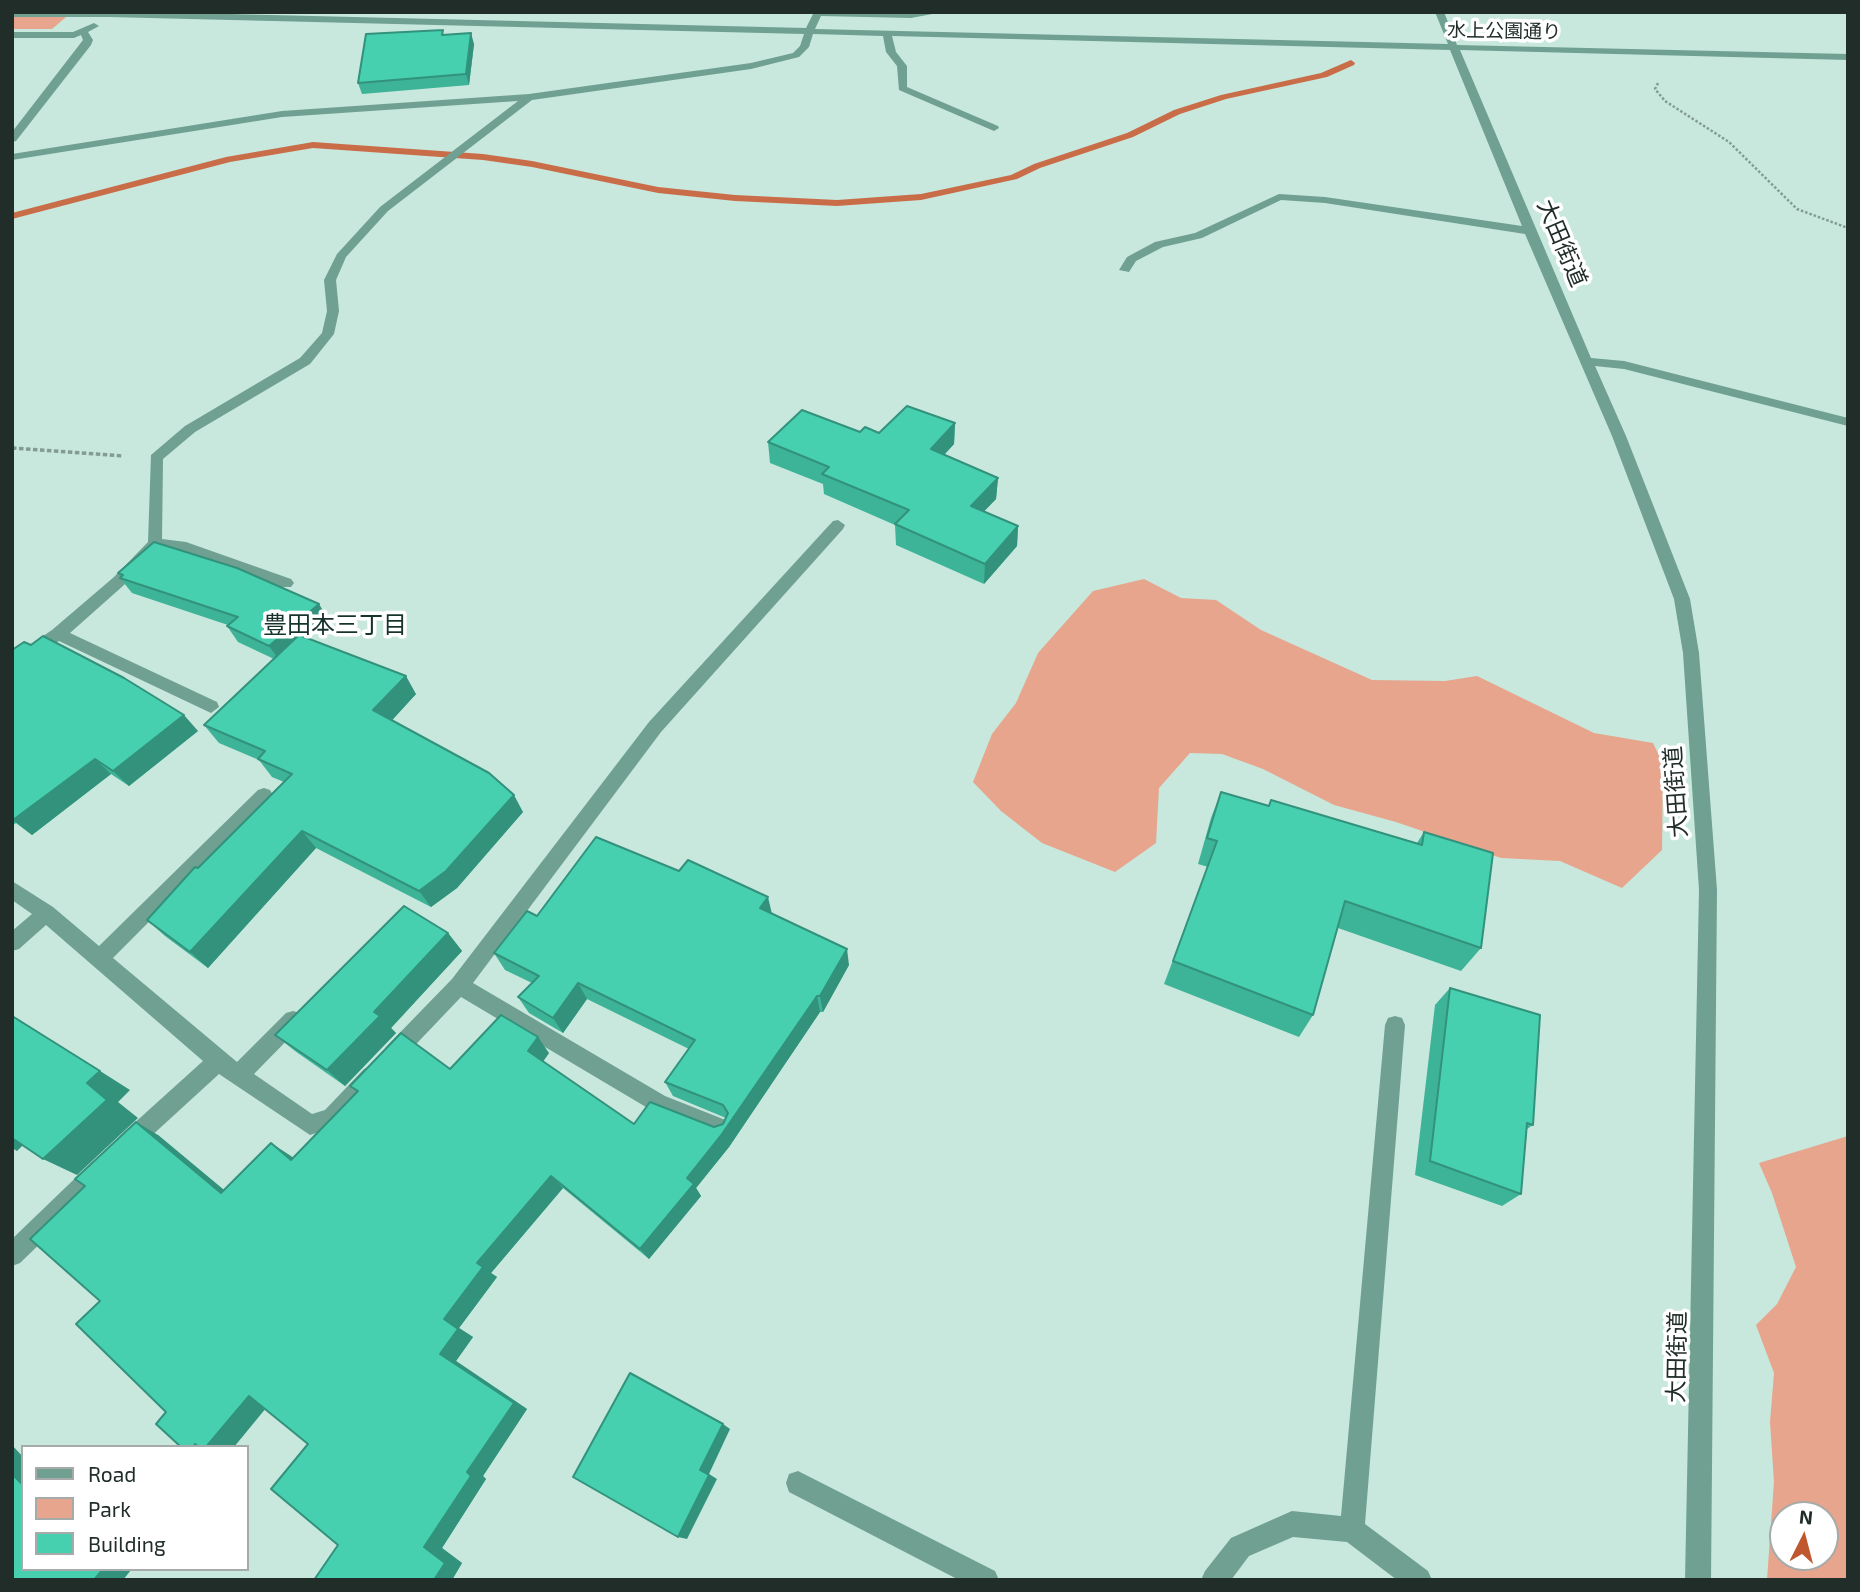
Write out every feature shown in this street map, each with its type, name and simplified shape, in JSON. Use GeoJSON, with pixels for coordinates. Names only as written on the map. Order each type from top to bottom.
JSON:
{"type":"FeatureCollection","features":[{"type":"Feature","properties":{"kind":"street"},"geometry":{"type":"LineString","coordinates":[[12,157],[282,114],[528,97],[777,61],[796,55],[804,47],[815,15],[819,13],[920,15],[939,12]]}},
{"type":"Feature","properties":{"kind":"street","name":"大田街道"},"geometry":{"type":"LineString","coordinates":[[1439,12],[1619,436],[1682,598],[1691,653],[1708,890],[1698,1580]]}},
{"type":"Feature","properties":{"kind":"street"},"geometry":{"type":"LineString","coordinates":[[12,35],[84,33],[110,13]]}},
{"type":"Feature","properties":{"kind":"street","name":"水上公園通り"},"geometry":{"type":"LineString","coordinates":[[12,14],[110,13],[1848,57]]}},
{"type":"Feature","properties":{"kind":"street"},"geometry":{"type":"LineString","coordinates":[[12,139],[86,45],[88,40],[84,33]]}},
{"type":"Feature","properties":{"kind":"street"},"geometry":{"type":"LineString","coordinates":[[887,34],[891,52],[902,66],[902,88],[994,128]]}},
{"type":"Feature","properties":{"kind":"street"},"geometry":{"type":"LineString","coordinates":[[12,664],[58,634],[119,581],[155,543],[156,458],[190,429],[305,361],[328,334],[332,310],[330,280],[341,256],[384,209],[528,97]]}},
{"type":"Feature","properties":{"kind":"street"},"geometry":{"type":"LineString","coordinates":[[1125,270],[1131,259],[1159,243],[1198,236],[1279,197],[1325,200],[1530,231]]}},
{"type":"Feature","properties":{"kind":"street"},"geometry":{"type":"LineString","coordinates":[[1586,361],[1624,366],[1848,422]]}},
{"type":"Feature","properties":{"kind":"street"},"geometry":{"type":"LineString","coordinates":[[12,889],[46,913],[238,1076],[310,1125],[331,1119],[459,985],[655,727],[838,525]]}},
{"type":"Feature","properties":{"kind":"street"},"geometry":{"type":"LineString","coordinates":[[155,543],[181,546],[286,583]]}},
{"type":"Feature","properties":{"kind":"street"},"geometry":{"type":"LineString","coordinates":[[58,634],[211,707]]}},
{"type":"Feature","properties":{"kind":"street"},"geometry":{"type":"LineString","coordinates":[[99,959],[264,795]]}},
{"type":"Feature","properties":{"kind":"street"},"geometry":{"type":"LineString","coordinates":[[12,943],[46,913]]}},
{"type":"Feature","properties":{"kind":"street"},"geometry":{"type":"LineString","coordinates":[[459,985],[658,1103],[720,1128]]}},
{"type":"Feature","properties":{"kind":"street"},"geometry":{"type":"LineString","coordinates":[[238,1076],[304,1009]]}},
{"type":"Feature","properties":{"kind":"street"},"geometry":{"type":"LineString","coordinates":[[1352,1530],[1395,1025]]}},
{"type":"Feature","properties":{"kind":"street"},"geometry":{"type":"LineString","coordinates":[[12,1255],[218,1061]]}},
{"type":"Feature","properties":{"kind":"street"},"geometry":{"type":"LineString","coordinates":[[798,1483],[986,1580]]}},
{"type":"Feature","properties":{"kind":"street"},"geometry":{"type":"LineString","coordinates":[[1214,1580],[1240,1547],[1292,1524],[1352,1530],[1419,1580]]}},
{"type":"Feature","properties":{"kind":"path"},"geometry":{"type":"LineString","coordinates":[[1658,82],[1655,89],[1665,101],[1730,142],[1797,209],[1848,228]]}},
{"type":"Feature","properties":{"kind":"path"},"geometry":{"type":"LineString","coordinates":[[12,448],[156,458]]}},
{"type":"Feature","properties":{"kind":"green space"},"geometry":{"type":"Polygon","coordinates":[[[12,12],[72,12],[52,29],[12,29],[12,12]]]}},
{"type":"Feature","properties":{"kind":"green space"},"geometry":{"type":"Polygon","coordinates":[[[1144,579],[1181,598],[1216,600],[1261,630],[1372,680],[1445,681],[1477,676],[1594,733],[1653,743],[1663,764],[1662,850],[1622,888],[1560,861],[1501,858],[1396,822],[1334,805],[1263,769],[1222,754],[1190,753],[1159,788],[1156,843],[1115,872],[1042,843],[1001,811],[973,782],[992,734],[1016,703],[1038,653],[1093,591],[1144,579]]]}},
{"type":"Feature","properties":{"kind":"green space"},"geometry":{"type":"Polygon","coordinates":[[[1848,1136],[1848,1580],[1767,1580],[1769,1552],[1769,1571],[1839,1571],[1839,1501],[1773,1501],[1770,1422],[1774,1373],[1756,1325],[1777,1304],[1796,1267],[1772,1193],[1759,1163],[1848,1136]]]}},
{"type":"Feature","properties":{"kind":"building"},"geometry":{"type":"Polygon","coordinates":[[[443,30],[442,35],[471,33],[466,74],[358,83],[366,34],[443,30]]]}},
{"type":"Feature","properties":{"kind":"building"},"geometry":{"type":"Polygon","coordinates":[[[907,406],[955,423],[931,449],[998,478],[971,506],[1018,526],[985,564],[895,524],[909,510],[822,474],[829,467],[768,442],[802,410],[860,432],[865,427],[879,433],[907,406]]]}},
{"type":"Feature","properties":{"kind":"building"},"geometry":{"type":"Polygon","coordinates":[[[154,542],[237,568],[319,604],[269,646],[227,626],[238,617],[120,578],[123,575],[118,573],[154,542]]]}},
{"type":"Feature","properties":{"kind":"building"},"geometry":{"type":"Polygon","coordinates":[[[299,635],[406,676],[373,710],[489,773],[514,795],[446,871],[419,891],[302,831],[190,952],[147,920],[195,867],[198,868],[292,774],[258,759],[265,751],[204,725],[299,635]]]}},
{"type":"Feature","properties":{"kind":"building"},"geometry":{"type":"Polygon","coordinates":[[[43,636],[124,678],[184,715],[113,771],[95,759],[13,820],[12,650],[24,642],[31,645],[43,636]]]}},
{"type":"Feature","properties":{"kind":"building"},"geometry":{"type":"Polygon","coordinates":[[[1221,792],[1269,806],[1271,800],[1422,845],[1424,832],[1493,853],[1481,948],[1345,901],[1313,1015],[1173,961],[1217,841],[1207,838],[1221,792]]]}},
{"type":"Feature","properties":{"kind":"building"},"geometry":{"type":"Polygon","coordinates":[[[596,837],[679,871],[688,860],[768,897],[760,908],[847,949],[820,996],[817,996],[722,1134],[687,1178],[694,1184],[640,1249],[551,1176],[477,1263],[483,1267],[444,1319],[458,1329],[440,1354],[514,1403],[467,1472],[471,1476],[424,1547],[445,1563],[434,1580],[314,1580],[338,1545],[271,1489],[308,1444],[249,1396],[208,1445],[179,1445],[156,1424],[166,1412],[76,1324],[100,1301],[30,1239],[85,1186],[75,1179],[136,1122],[221,1193],[271,1143],[291,1160],[358,1091],[350,1086],[401,1033],[450,1069],[501,1015],[538,1037],[528,1051],[634,1124],[650,1102],[714,1127],[723,1124],[728,1113],[723,1105],[665,1082],[695,1040],[578,983],[553,1018],[518,997],[539,976],[494,953],[527,911],[537,916],[596,837]]]}},
{"type":"Feature","properties":{"kind":"building"},"geometry":{"type":"Polygon","coordinates":[[[404,906],[448,933],[374,1012],[380,1016],[327,1070],[275,1035],[404,906]]]}},
{"type":"Feature","properties":{"kind":"building"},"geometry":{"type":"Polygon","coordinates":[[[1450,988],[1540,1015],[1533,1125],[1527,1123],[1521,1194],[1430,1161],[1450,988]]]}},
{"type":"Feature","properties":{"kind":"building"},"geometry":{"type":"Polygon","coordinates":[[[12,1016],[100,1071],[87,1083],[107,1100],[43,1159],[12,1138],[12,1016]]]}},
{"type":"Feature","properties":{"kind":"building"},"geometry":{"type":"Polygon","coordinates":[[[630,1373],[723,1424],[700,1470],[709,1475],[678,1537],[573,1477],[630,1373]]]}},
{"type":"Feature","properties":{"kind":"building"},"geometry":{"type":"Polygon","coordinates":[[[12,1474],[21,1483],[21,1571],[101,1571],[94,1580],[12,1580],[12,1474]]]}},
{"type":"Feature","properties":{"kind":"waterway"},"geometry":{"type":"LineString","coordinates":[[12,216],[229,159],[313,145],[483,157],[532,164],[658,190],[735,198],[837,203],[921,197],[1014,177],[1037,166],[1130,135],[1177,112],[1224,97],[1324,75],[1351,63]]}},
{"type":"Feature","properties":{"kind":"district","name":"豊田本三丁目"},"geometry":{"type":"Point","coordinates":[335,625]}}]}
